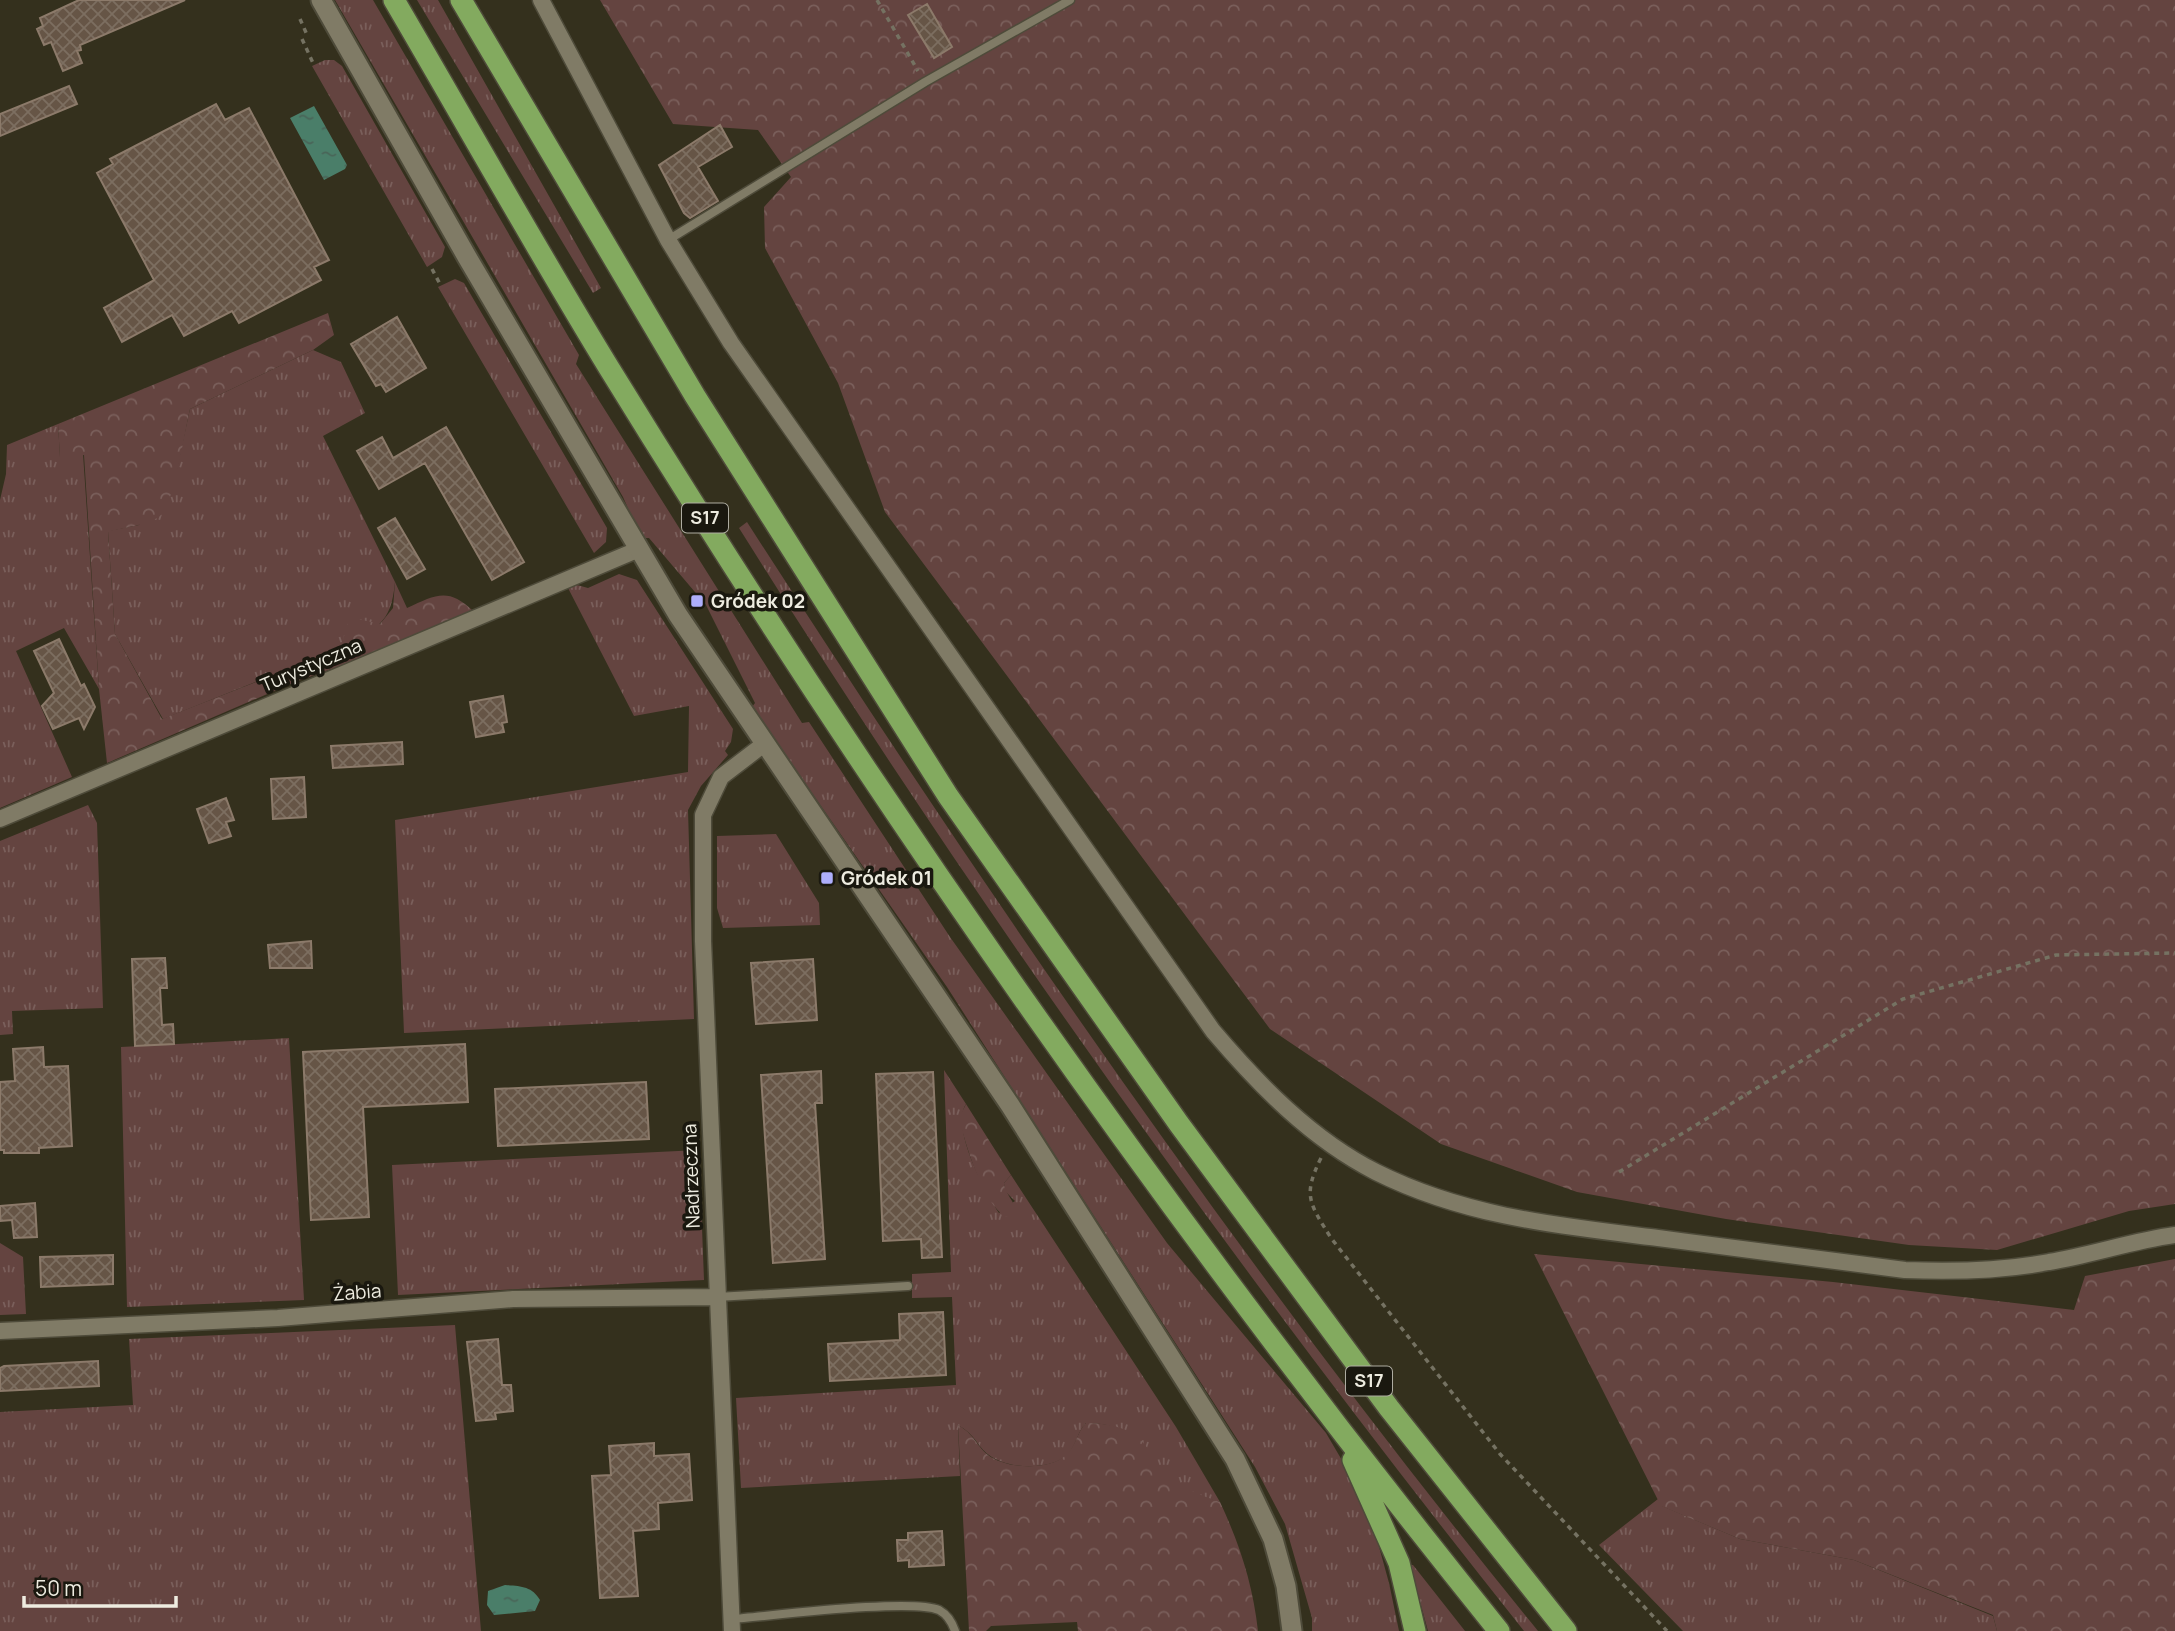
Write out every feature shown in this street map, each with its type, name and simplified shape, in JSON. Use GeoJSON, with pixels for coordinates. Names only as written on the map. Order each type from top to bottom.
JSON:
{"type":"FeatureCollection","features":[{"type":"Feature","properties":{"kind":"highway","name":"S17"},"geometry":{"type":"LineString","coordinates":[[394,0],[606,363],[847,738],[1017,993],[1339,1429],[1499,1631]]}},
{"type":"Feature","properties":{"kind":"highway","name":"S17"},"geometry":{"type":"LineString","coordinates":[[461,0],[695,396],[948,796],[1203,1157],[1389,1408],[1566,1631]]}},
{"type":"Feature","properties":{"kind":"highway"},"geometry":{"type":"LineString","coordinates":[[1339,1429],[1399,1563],[1415,1631]]}},
{"type":"Feature","properties":{"kind":"street"},"geometry":{"type":"LineString","coordinates":[[321,0],[637,550],[764,744],[1010,1105],[1235,1459],[1273,1539],[1286,1586],[1292,1631]]}},
{"type":"Feature","properties":{"kind":"street"},"geometry":{"type":"LineString","coordinates":[[541,0],[668,240],[731,343],[808,458],[1213,1031],[1255,1080],[1329,1141],[1375,1171],[1400,1182],[1438,1198],[1514,1220],[1905,1270],[1965,1272],[2050,1262],[2129,1242],[2175,1235]]}},
{"type":"Feature","properties":{"kind":"street","name":"Turystyczna"},"geometry":{"type":"LineString","coordinates":[[0,819],[637,550]]}},
{"type":"Feature","properties":{"kind":"street","name":"Nadrzeczna"},"geometry":{"type":"LineString","coordinates":[[732,1625],[703,941],[703,814],[721,777],[764,744]]}},
{"type":"Feature","properties":{"kind":"street","name":"Żabia"},"geometry":{"type":"LineString","coordinates":[[0,1331],[304,1317],[513,1299],[717,1297]]}},
{"type":"Feature","properties":{"kind":"lane"},"geometry":{"type":"LineString","coordinates":[[668,240],[925,82],[1070,0]]}},
{"type":"Feature","properties":{"kind":"lane"},"geometry":{"type":"LineString","coordinates":[[717,1297],[908,1286]]}},
{"type":"Feature","properties":{"kind":"lane"},"geometry":{"type":"LineString","coordinates":[[732,1625],[908,1606],[939,1610],[948,1617],[955,1631]]}},
{"type":"Feature","properties":{"kind":"path"},"geometry":{"type":"LineString","coordinates":[[877,0],[925,82]]}},
{"type":"Feature","properties":{"kind":"path"},"geometry":{"type":"LineString","coordinates":[[300,19],[308,37]]}},
{"type":"Feature","properties":{"kind":"path"},"geometry":{"type":"LineString","coordinates":[[302,39],[313,63]]}},
{"type":"Feature","properties":{"kind":"path"},"geometry":{"type":"LineString","coordinates":[[432,268],[440,284]]}},
{"type":"Feature","properties":{"kind":"path"},"geometry":{"type":"LineString","coordinates":[[1619,1172],[1903,999],[2056,954],[2175,953]]}},
{"type":"Feature","properties":{"kind":"path"},"geometry":{"type":"LineString","coordinates":[[1329,1141],[1310,1181],[1309,1202],[1331,1238],[1500,1454],[1667,1631]]}},
{"type":"Feature","properties":{"kind":"green space"},"geometry":{"type":"Polygon","coordinates":[[[335,0],[373,0],[579,355],[576,364],[802,723],[809,722],[950,937],[1167,1243],[1326,1433],[1367,1503],[1399,1631],[1312,1631],[1312,1618],[1285,1524],[1255,1467],[947,987],[752,707],[755,703],[706,605],[649,538],[641,538],[623,497],[335,0]]]}},
{"type":"Feature","properties":{"kind":"green space"},"geometry":{"type":"Polygon","coordinates":[[[417,0],[438,0],[601,288],[593,293],[417,0]]]}},
{"type":"Feature","properties":{"kind":"green space"},"geometry":{"type":"Polygon","coordinates":[[[600,0],[2175,0],[2175,1204],[2129,1211],[1997,1250],[1909,1245],[1726,1219],[1577,1192],[1441,1144],[1270,1029],[885,512],[838,383],[765,248],[764,207],[791,177],[758,130],[673,124],[600,0]]]}},
{"type":"Feature","properties":{"kind":"green space"},"geometry":{"type":"Polygon","coordinates":[[[325,60],[334,60],[342,66],[445,247],[442,257],[427,267],[312,66],[325,60]]]}},
{"type":"Feature","properties":{"kind":"green space"},"geometry":{"type":"Polygon","coordinates":[[[455,279],[464,283],[607,528],[606,542],[594,553],[438,287],[455,279]]]}},
{"type":"Feature","properties":{"kind":"green space"},"geometry":{"type":"Polygon","coordinates":[[[328,313],[334,335],[313,350],[190,409],[175,482],[166,508],[161,515],[149,522],[108,532],[115,634],[162,719],[289,669],[295,682],[107,763],[99,689],[84,455],[60,458],[58,424],[328,313]]]}},
{"type":"Feature","properties":{"kind":"green space"},"geometry":{"type":"Polygon","coordinates":[[[313,350],[341,362],[365,413],[323,436],[395,582],[390,608],[380,624],[341,648],[351,662],[295,682],[288,669],[163,719],[115,634],[108,531],[139,525],[177,469],[190,409],[313,350]]]}},
{"type":"Feature","properties":{"kind":"green space"},"geometry":{"type":"Polygon","coordinates":[[[58,424],[60,457],[83,454],[99,689],[64,628],[16,651],[72,777],[0,808],[0,500],[6,474],[7,445],[58,424]]]}},
{"type":"Feature","properties":{"kind":"green space"},"geometry":{"type":"Polygon","coordinates":[[[747,522],[1029,948],[1226,1226],[1432,1498],[1538,1631],[1524,1631],[1419,1498],[1215,1228],[1116,1091],[923,812],[830,671],[739,528],[747,522]]]}},
{"type":"Feature","properties":{"kind":"green space"},"geometry":{"type":"Polygon","coordinates":[[[619,574],[637,580],[733,729],[731,742],[725,751],[728,755],[701,786],[688,810],[694,1019],[404,1033],[395,820],[688,772],[689,706],[634,716],[568,588],[577,585],[588,588],[619,574]]]}},
{"type":"Feature","properties":{"kind":"green space"},"geometry":{"type":"Polygon","coordinates":[[[395,582],[407,608],[434,597],[449,596],[473,611],[351,662],[341,648],[349,617],[380,624],[393,608],[395,582]]]}},
{"type":"Feature","properties":{"kind":"green space"},"geometry":{"type":"Polygon","coordinates":[[[88,805],[97,823],[103,1008],[12,1011],[13,1034],[0,1035],[0,841],[88,805]]]}},
{"type":"Feature","properties":{"kind":"green space"},"geometry":{"type":"Polygon","coordinates":[[[776,834],[819,903],[820,925],[723,928],[717,908],[717,836],[776,834]]]}},
{"type":"Feature","properties":{"kind":"green space"},"geometry":{"type":"Polygon","coordinates":[[[289,1038],[304,1300],[127,1307],[121,1047],[289,1038]]]}},
{"type":"Feature","properties":{"kind":"green space"},"geometry":{"type":"Polygon","coordinates":[[[944,1070],[966,1104],[962,1114],[962,1128],[966,1143],[978,1175],[999,1213],[1015,1201],[1005,1191],[1004,1183],[1011,1175],[1176,1427],[1220,1502],[1179,1485],[1132,1436],[1106,1425],[1086,1423],[1067,1455],[1050,1464],[1028,1466],[997,1460],[985,1451],[969,1432],[958,1425],[960,1476],[741,1488],[736,1398],[956,1385],[952,1297],[912,1298],[912,1274],[951,1272],[944,1070]]]}},
{"type":"Feature","properties":{"kind":"green space"},"geometry":{"type":"Polygon","coordinates":[[[966,1104],[1011,1175],[1004,1183],[1016,1213],[1006,1217],[990,1200],[983,1187],[970,1157],[959,1118],[966,1104]]]}},
{"type":"Feature","properties":{"kind":"green space"},"geometry":{"type":"Polygon","coordinates":[[[699,1150],[704,1280],[398,1295],[392,1165],[699,1150]]]}},
{"type":"Feature","properties":{"kind":"green space"},"geometry":{"type":"Polygon","coordinates":[[[0,1243],[23,1257],[26,1314],[0,1315],[0,1243]]]}},
{"type":"Feature","properties":{"kind":"green space"},"geometry":{"type":"Polygon","coordinates":[[[1534,1254],[1833,1282],[2074,1310],[2085,1276],[2175,1259],[2175,1631],[1997,1631],[1993,1615],[1854,1560],[1740,1539],[1661,1506],[1534,1254]]]}},
{"type":"Feature","properties":{"kind":"green space"},"geometry":{"type":"Polygon","coordinates":[[[455,1325],[481,1631],[0,1631],[0,1412],[133,1405],[129,1339],[455,1325]]]}},
{"type":"Feature","properties":{"kind":"green space"},"geometry":{"type":"Polygon","coordinates":[[[1086,1423],[1110,1425],[1133,1434],[1170,1477],[1190,1490],[1220,1502],[1245,1565],[1258,1631],[1078,1631],[1077,1622],[991,1626],[986,1631],[969,1631],[958,1425],[996,1460],[1016,1465],[1039,1466],[1066,1455],[1086,1423]]]}},
{"type":"Feature","properties":{"kind":"green space"},"geometry":{"type":"Polygon","coordinates":[[[1658,1499],[1662,1506],[1740,1539],[1854,1560],[1993,1616],[1997,1631],[1683,1631],[1599,1545],[1658,1499]]]}},
{"type":"Feature","properties":{"kind":"green space"},"geometry":{"type":"Polygon","coordinates":[[[1410,1565],[1413,1565],[1465,1631],[1428,1631],[1410,1565]]]}},
{"type":"Feature","properties":{"kind":"water"},"geometry":{"type":"Polygon","coordinates":[[[314,106],[347,165],[345,169],[324,180],[290,118],[314,106]]]}},
{"type":"Feature","properties":{"kind":"water"},"geometry":{"type":"Polygon","coordinates":[[[505,1585],[521,1586],[533,1592],[540,1600],[535,1611],[494,1615],[487,1605],[488,1591],[505,1585]]]}},
{"type":"Feature","properties":{"kind":"building"},"geometry":{"type":"Polygon","coordinates":[[[79,0],[185,0],[80,45],[81,50],[77,51],[82,63],[63,71],[51,42],[44,45],[37,29],[43,26],[40,18],[79,0]]]}},
{"type":"Feature","properties":{"kind":"building"},"geometry":{"type":"Polygon","coordinates":[[[927,4],[952,47],[934,58],[908,15],[927,4]]]}},
{"type":"Feature","properties":{"kind":"building"},"geometry":{"type":"Polygon","coordinates":[[[69,86],[77,104],[0,136],[0,114],[69,86]]]}},
{"type":"Feature","properties":{"kind":"building"},"geometry":{"type":"Polygon","coordinates":[[[216,104],[225,120],[249,108],[329,260],[314,267],[321,280],[239,323],[232,311],[184,336],[172,315],[122,342],[104,308],[154,280],[97,173],[113,164],[110,159],[216,104]]]}},
{"type":"Feature","properties":{"kind":"building"},"geometry":{"type":"Polygon","coordinates":[[[720,125],[732,147],[698,167],[718,201],[690,218],[684,213],[659,165],[720,125]]]}},
{"type":"Feature","properties":{"kind":"building"},"geometry":{"type":"Polygon","coordinates":[[[397,317],[426,368],[386,392],[381,384],[376,386],[351,344],[397,317]]]}},
{"type":"Feature","properties":{"kind":"building"},"geometry":{"type":"Polygon","coordinates":[[[446,427],[524,562],[492,580],[425,463],[379,489],[357,451],[382,437],[393,458],[446,427]]]}},
{"type":"Feature","properties":{"kind":"building"},"geometry":{"type":"Polygon","coordinates":[[[395,518],[425,569],[407,579],[378,528],[395,518]]]}},
{"type":"Feature","properties":{"kind":"building"},"geometry":{"type":"Polygon","coordinates":[[[59,639],[81,686],[84,684],[95,707],[84,729],[79,718],[53,729],[42,706],[54,693],[34,651],[59,639]]]}},
{"type":"Feature","properties":{"kind":"building"},"geometry":{"type":"Polygon","coordinates":[[[503,696],[507,722],[502,723],[504,732],[476,737],[470,702],[503,696]]]}},
{"type":"Feature","properties":{"kind":"building"},"geometry":{"type":"Polygon","coordinates":[[[402,742],[403,764],[333,768],[331,746],[402,742]]]}},
{"type":"Feature","properties":{"kind":"building"},"geometry":{"type":"Polygon","coordinates":[[[304,777],[306,817],[273,819],[271,779],[304,777]]]}},
{"type":"Feature","properties":{"kind":"building"},"geometry":{"type":"Polygon","coordinates":[[[226,798],[234,820],[226,822],[231,836],[209,843],[197,809],[226,798]]]}},
{"type":"Feature","properties":{"kind":"building"},"geometry":{"type":"Polygon","coordinates":[[[311,941],[312,968],[270,968],[268,945],[311,941]]]}},
{"type":"Feature","properties":{"kind":"building"},"geometry":{"type":"Polygon","coordinates":[[[165,958],[167,988],[160,988],[162,1025],[173,1024],[174,1044],[135,1046],[132,959],[165,958]]]}},
{"type":"Feature","properties":{"kind":"building"},"geometry":{"type":"Polygon","coordinates":[[[813,959],[817,1020],[756,1024],[751,963],[813,959]]]}},
{"type":"Feature","properties":{"kind":"building"},"geometry":{"type":"Polygon","coordinates":[[[465,1044],[468,1102],[363,1107],[369,1217],[311,1220],[303,1052],[465,1044]]]}},
{"type":"Feature","properties":{"kind":"building"},"geometry":{"type":"Polygon","coordinates":[[[43,1047],[44,1067],[68,1066],[72,1146],[39,1148],[39,1153],[4,1153],[4,1150],[0,1150],[0,1082],[15,1081],[13,1049],[43,1047]]]}},
{"type":"Feature","properties":{"kind":"building"},"geometry":{"type":"Polygon","coordinates":[[[821,1071],[822,1103],[815,1103],[825,1259],[773,1263],[761,1075],[821,1071]]]}},
{"type":"Feature","properties":{"kind":"building"},"geometry":{"type":"Polygon","coordinates":[[[933,1072],[942,1257],[922,1258],[921,1239],[883,1241],[876,1074],[933,1072]]]}},
{"type":"Feature","properties":{"kind":"building"},"geometry":{"type":"Polygon","coordinates":[[[646,1082],[649,1139],[498,1146],[495,1089],[646,1082]]]}},
{"type":"Feature","properties":{"kind":"building"},"geometry":{"type":"Polygon","coordinates":[[[35,1203],[37,1237],[14,1238],[12,1220],[0,1221],[0,1206],[35,1203]]]}},
{"type":"Feature","properties":{"kind":"building"},"geometry":{"type":"Polygon","coordinates":[[[113,1255],[113,1284],[41,1287],[40,1257],[113,1255]]]}},
{"type":"Feature","properties":{"kind":"building"},"geometry":{"type":"Polygon","coordinates":[[[943,1312],[946,1375],[830,1381],[828,1344],[900,1340],[899,1314],[943,1312]]]}},
{"type":"Feature","properties":{"kind":"building"},"geometry":{"type":"Polygon","coordinates":[[[498,1339],[502,1385],[511,1385],[513,1411],[495,1413],[496,1419],[476,1421],[467,1342],[498,1339]]]}},
{"type":"Feature","properties":{"kind":"building"},"geometry":{"type":"Polygon","coordinates":[[[98,1361],[99,1386],[0,1391],[0,1368],[4,1366],[98,1361]]]}},
{"type":"Feature","properties":{"kind":"building"},"geometry":{"type":"Polygon","coordinates":[[[654,1443],[654,1456],[689,1454],[692,1500],[658,1503],[659,1529],[633,1531],[638,1596],[600,1598],[592,1476],[611,1475],[609,1446],[654,1443]]]}},
{"type":"Feature","properties":{"kind":"building"},"geometry":{"type":"Polygon","coordinates":[[[942,1531],[944,1565],[909,1567],[909,1560],[898,1561],[897,1540],[908,1540],[908,1533],[942,1531]]]}},
{"type":"Feature","properties":{"kind":"place","name":"Gródek 02"},"geometry":{"type":"Point","coordinates":[697,601]}},
{"type":"Feature","properties":{"kind":"place","name":"Gródek 01"},"geometry":{"type":"Point","coordinates":[827,878]}}]}
